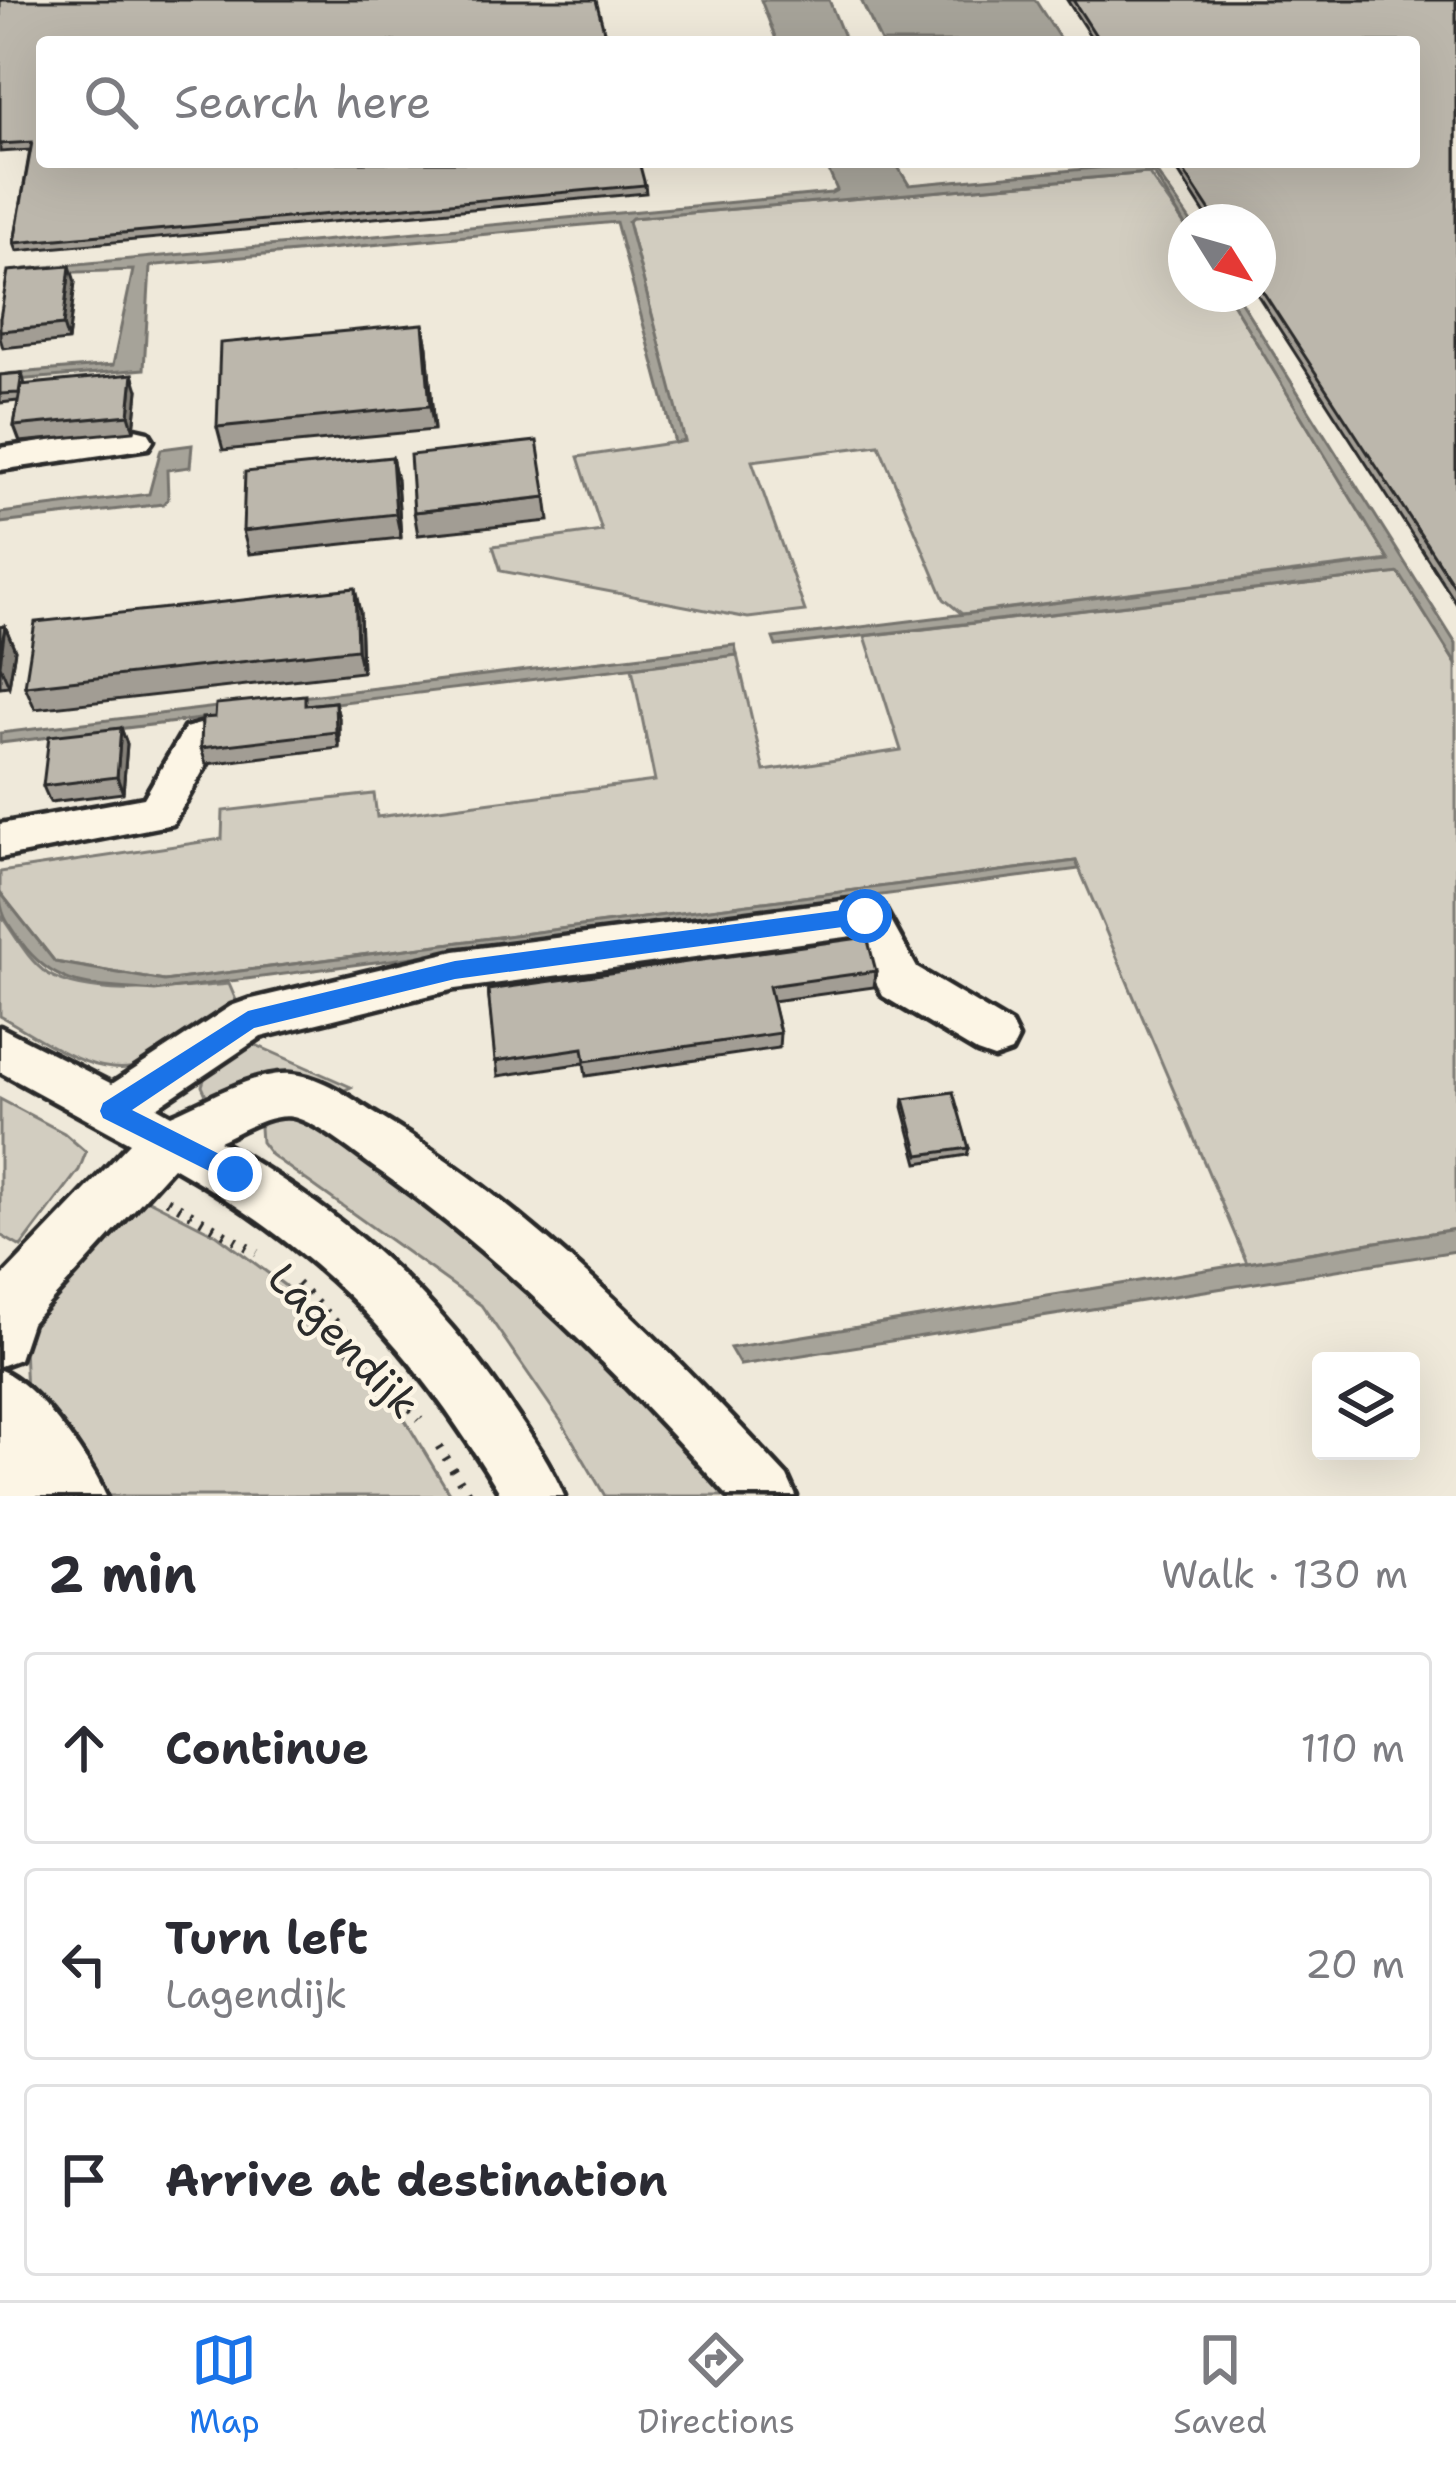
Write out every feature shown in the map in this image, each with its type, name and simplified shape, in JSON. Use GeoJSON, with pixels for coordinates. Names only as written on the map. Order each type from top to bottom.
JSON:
{"type":"FeatureCollection","features":[{"type":"Feature","properties":{"kind":"street"},"geometry":{"type":"LineString","coordinates":[[0,459],[135,440]]}},
{"type":"Feature","properties":{"kind":"street"},"geometry":{"type":"LineString","coordinates":[[0,841],[158,812],[200,740]]}},
{"type":"Feature","properties":{"kind":"street"},"geometry":{"type":"LineString","coordinates":[[111,1111],[248,1020],[455,970],[865,916],[900,982],[994,1038]]}},
{"type":"Feature","properties":{"kind":"street","name":"Lagendijk"},"geometry":{"type":"LineString","coordinates":[[0,1048],[235,1174],[289,1210],[390,1295],[470,1390],[536,1496]]}},
{"type":"Feature","properties":{"kind":"street"},"geometry":{"type":"LineString","coordinates":[[2,1318],[167,1139],[286,1095],[307,1098],[526,1250],[621,1337],[767,1496]]}},
{"type":"Feature","properties":{"kind":"street"},"geometry":{"type":"LineString","coordinates":[[0,1397],[14,1496]]}},
{"type":"Feature","properties":{"kind":"street"},"geometry":{"type":"LineString","coordinates":[[0,1397],[77,1496]]}},
{"type":"Feature","properties":{"kind":"path","name":"Lagendijk"},"geometry":{"type":"LineString","coordinates":[[129,1175],[277,1264]]}},
{"type":"Feature","properties":{"kind":"path","name":"Lagendijk"},"geometry":{"type":"LineString","coordinates":[[291,1278],[362,1348],[430,1431],[470,1496]]}},
{"type":"Feature","properties":{"kind":"shaded area"},"geometry":{"type":"Polygon","coordinates":[[[761,0],[829,0],[844,36],[775,36],[761,0]]]}},
{"type":"Feature","properties":{"kind":"shaded area"},"geometry":{"type":"Polygon","coordinates":[[[861,0],[1035,0],[1058,36],[878,36],[861,0]]]}},
{"type":"Feature","properties":{"kind":"shaded area"},"geometry":{"type":"Polygon","coordinates":[[[828,168],[899,168],[909,185],[1095,168],[1153,168],[1178,204],[1172,204],[1154,174],[1148,173],[632,218],[628,222],[685,441],[675,443],[616,222],[157,265],[150,267],[144,369],[5,381],[6,374],[113,365],[133,270],[24,274],[24,269],[837,190],[828,168]]]}},
{"type":"Feature","properties":{"kind":"shaded area"},"geometry":{"type":"Polygon","coordinates":[[[1148,173],[1170,204],[1168,312],[1238,312],[1389,560],[962,614],[944,599],[879,445],[752,461],[805,611],[748,618],[501,571],[493,546],[602,531],[578,457],[684,441],[628,221],[1148,173]]]}},
{"type":"Feature","properties":{"kind":"shaded area"},"geometry":{"type":"Polygon","coordinates":[[[1238,312],[1247,312],[1456,644],[1456,664],[1399,573],[776,646],[773,638],[1389,561],[1238,312]]]}},
{"type":"Feature","properties":{"kind":"shaded area"},"geometry":{"type":"Polygon","coordinates":[[[192,445],[190,467],[167,470],[168,499],[163,504],[0,523],[0,513],[149,494],[161,449],[192,445]]]}},
{"type":"Feature","properties":{"kind":"shaded area"},"geometry":{"type":"Polygon","coordinates":[[[1399,573],[1456,664],[1456,1229],[1247,1263],[1076,861],[164,981],[55,962],[0,892],[0,872],[222,839],[223,811],[374,794],[377,817],[655,781],[632,668],[737,655],[764,771],[901,750],[865,636],[1399,573]]]}},
{"type":"Feature","properties":{"kind":"shaded area"},"geometry":{"type":"Polygon","coordinates":[[[735,645],[737,655],[0,743],[0,733],[735,645]]]}},
{"type":"Feature","properties":{"kind":"shaded area"},"geometry":{"type":"Polygon","coordinates":[[[1076,861],[1079,869],[155,991],[80,983],[49,970],[9,924],[0,892],[55,962],[164,981],[1076,861]]]}},
{"type":"Feature","properties":{"kind":"shaded area"},"geometry":{"type":"Polygon","coordinates":[[[0,914],[34,962],[66,982],[112,990],[229,984],[238,1005],[143,1065],[124,1068],[87,1062],[0,1016],[0,914]]]}},
{"type":"Feature","properties":{"kind":"shaded area"},"geometry":{"type":"Polygon","coordinates":[[[247,1041],[351,1087],[339,1093],[206,1095],[202,1086],[206,1073],[247,1041]]]}},
{"type":"Feature","properties":{"kind":"shaded area"},"geometry":{"type":"Polygon","coordinates":[[[0,1099],[64,1133],[86,1152],[79,1170],[21,1247],[0,1235],[0,1099]]]}},
{"type":"Feature","properties":{"kind":"shaded area"},"geometry":{"type":"Polygon","coordinates":[[[272,1114],[313,1115],[553,1294],[737,1496],[605,1496],[563,1424],[481,1305],[271,1155],[261,1142],[260,1127],[272,1114]]]}},
{"type":"Feature","properties":{"kind":"shaded area"},"geometry":{"type":"Polygon","coordinates":[[[133,1192],[217,1235],[284,1285],[393,1400],[451,1496],[93,1496],[27,1420],[23,1320],[133,1192]]]}},
{"type":"Feature","properties":{"kind":"shaded area"},"geometry":{"type":"Polygon","coordinates":[[[1456,1229],[1456,1251],[740,1365],[730,1348],[1456,1229]]]}},
{"type":"Feature","properties":{"kind":"building"},"geometry":{"type":"Polygon","coordinates":[[[0,0],[596,0],[605,36],[36,36],[36,168],[641,168],[645,185],[14,243],[32,142],[0,144],[0,0]]]}},
{"type":"Feature","properties":{"kind":"building"},"geometry":{"type":"Polygon","coordinates":[[[1073,0],[1456,0],[1456,589],[1276,312],[1276,204],[1205,204],[1182,168],[1420,168],[1420,36],[1096,36],[1073,0]]]}},
{"type":"Feature","properties":{"kind":"building"},"geometry":{"type":"Polygon","coordinates":[[[70,266],[63,325],[0,331],[8,271],[70,266]]]}},
{"type":"Feature","properties":{"kind":"building"},"geometry":{"type":"Polygon","coordinates":[[[423,324],[430,406],[217,427],[220,343],[423,324]]]}},
{"type":"Feature","properties":{"kind":"building"},"geometry":{"type":"Polygon","coordinates":[[[22,373],[19,393],[0,394],[0,375],[22,373]]]}},
{"type":"Feature","properties":{"kind":"building"},"geometry":{"type":"Polygon","coordinates":[[[133,374],[129,415],[14,426],[21,385],[133,374]]]}},
{"type":"Feature","properties":{"kind":"building"},"geometry":{"type":"Polygon","coordinates":[[[537,441],[546,497],[414,512],[410,455],[537,441]]]}},
{"type":"Feature","properties":{"kind":"building"},"geometry":{"type":"Polygon","coordinates":[[[392,457],[396,514],[243,531],[245,472],[392,457]]]}},
{"type":"Feature","properties":{"kind":"building"},"geometry":{"type":"Polygon","coordinates":[[[355,588],[357,649],[25,686],[35,622],[355,588]]]}},
{"type":"Feature","properties":{"kind":"building"},"geometry":{"type":"Polygon","coordinates":[[[305,695],[305,705],[335,702],[336,732],[201,748],[202,718],[215,717],[216,704],[305,695]]]}},
{"type":"Feature","properties":{"kind":"building"},"geometry":{"type":"Polygon","coordinates":[[[121,728],[117,777],[43,786],[49,736],[121,728]]]}},
{"type":"Feature","properties":{"kind":"building"},"geometry":{"type":"Polygon","coordinates":[[[867,937],[876,971],[769,986],[780,1033],[585,1061],[583,1048],[495,1061],[488,990],[867,937]]]}},
{"type":"Feature","properties":{"kind":"building"},"geometry":{"type":"Polygon","coordinates":[[[953,1092],[969,1148],[919,1155],[904,1099],[953,1092]]]}},
{"type":"Feature","properties":{"kind":"route"},"geometry":{"type":"LineString","coordinates":[[235,1174],[111,1111],[248,1020],[455,970],[865,916]]}}]}
